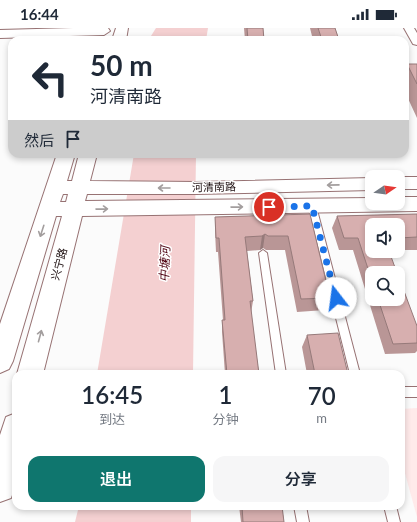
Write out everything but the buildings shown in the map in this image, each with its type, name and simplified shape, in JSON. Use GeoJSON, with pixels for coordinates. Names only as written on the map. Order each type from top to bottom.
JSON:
{"type":"FeatureCollection","features":[{"type":"Feature","properties":{"kind":"main road"},"geometry":{"type":"LineString","coordinates":[[0,34],[104,33]]}},
{"type":"Feature","properties":{"kind":"main road"},"geometry":{"type":"LineString","coordinates":[[0,361],[65,158]]}},
{"type":"Feature","properties":{"kind":"main road","name":"兴宁路"},"geometry":{"type":"LineString","coordinates":[[31,370],[87,158]]}},
{"type":"Feature","properties":{"kind":"main road"},"geometry":{"type":"LineString","coordinates":[[405,183],[417,183]]}},
{"type":"Feature","properties":{"kind":"main road","name":"河清南路"},"geometry":{"type":"LineString","coordinates":[[55,187],[196,188],[365,184]]}},
{"type":"Feature","properties":{"kind":"main road","name":"河清南路"},"geometry":{"type":"LineString","coordinates":[[74,209],[417,204]]}},
{"type":"Feature","properties":{"kind":"main road"},"geometry":{"type":"LineString","coordinates":[[49,209],[74,209]]}},
{"type":"Feature","properties":{"kind":"main road"},"geometry":{"type":"LineString","coordinates":[[0,487],[12,442]]}},
{"type":"Feature","properties":{"kind":"street"},"geometry":{"type":"LineString","coordinates":[[410,28],[417,42]]}},
{"type":"Feature","properties":{"kind":"lane"},"geometry":{"type":"LineString","coordinates":[[312,206],[354,370]]}},
{"type":"Feature","properties":{"kind":"lane"},"geometry":{"type":"LineString","coordinates":[[263,253],[280,370]]}},
{"type":"Feature","properties":{"kind":"lane"},"geometry":{"type":"LineString","coordinates":[[405,392],[417,392]]}},
{"type":"Feature","properties":{"kind":"lane"},"geometry":{"type":"LineString","coordinates":[[301,510],[303,522]]}},
{"type":"Feature","properties":{"kind":"lane"},"geometry":{"type":"LineString","coordinates":[[391,510],[394,522]]}},
{"type":"Feature","properties":{"kind":"shaded area"},"geometry":{"type":"Polygon","coordinates":[[[417,408],[417,517],[405,474],[405,409],[417,408]]]}},
{"type":"Feature","properties":{"kind":"water"},"geometry":{"type":"Polygon","coordinates":[[[156,28],[208,28],[207,36],[151,36],[156,28]]]}},
{"type":"Feature","properties":{"kind":"water","name":"中塘河"},"geometry":{"type":"Polygon","coordinates":[[[133,158],[196,158],[193,370],[98,370],[133,158]]]}},
{"type":"Feature","properties":{"kind":"water"},"geometry":{"type":"Polygon","coordinates":[[[78,510],[191,510],[191,522],[75,522],[78,510]]]}},
{"type":"Feature","properties":{"kind":"route"},"geometry":{"type":"LineString","coordinates":[[269,207],[312,206],[336,298]]}}]}
